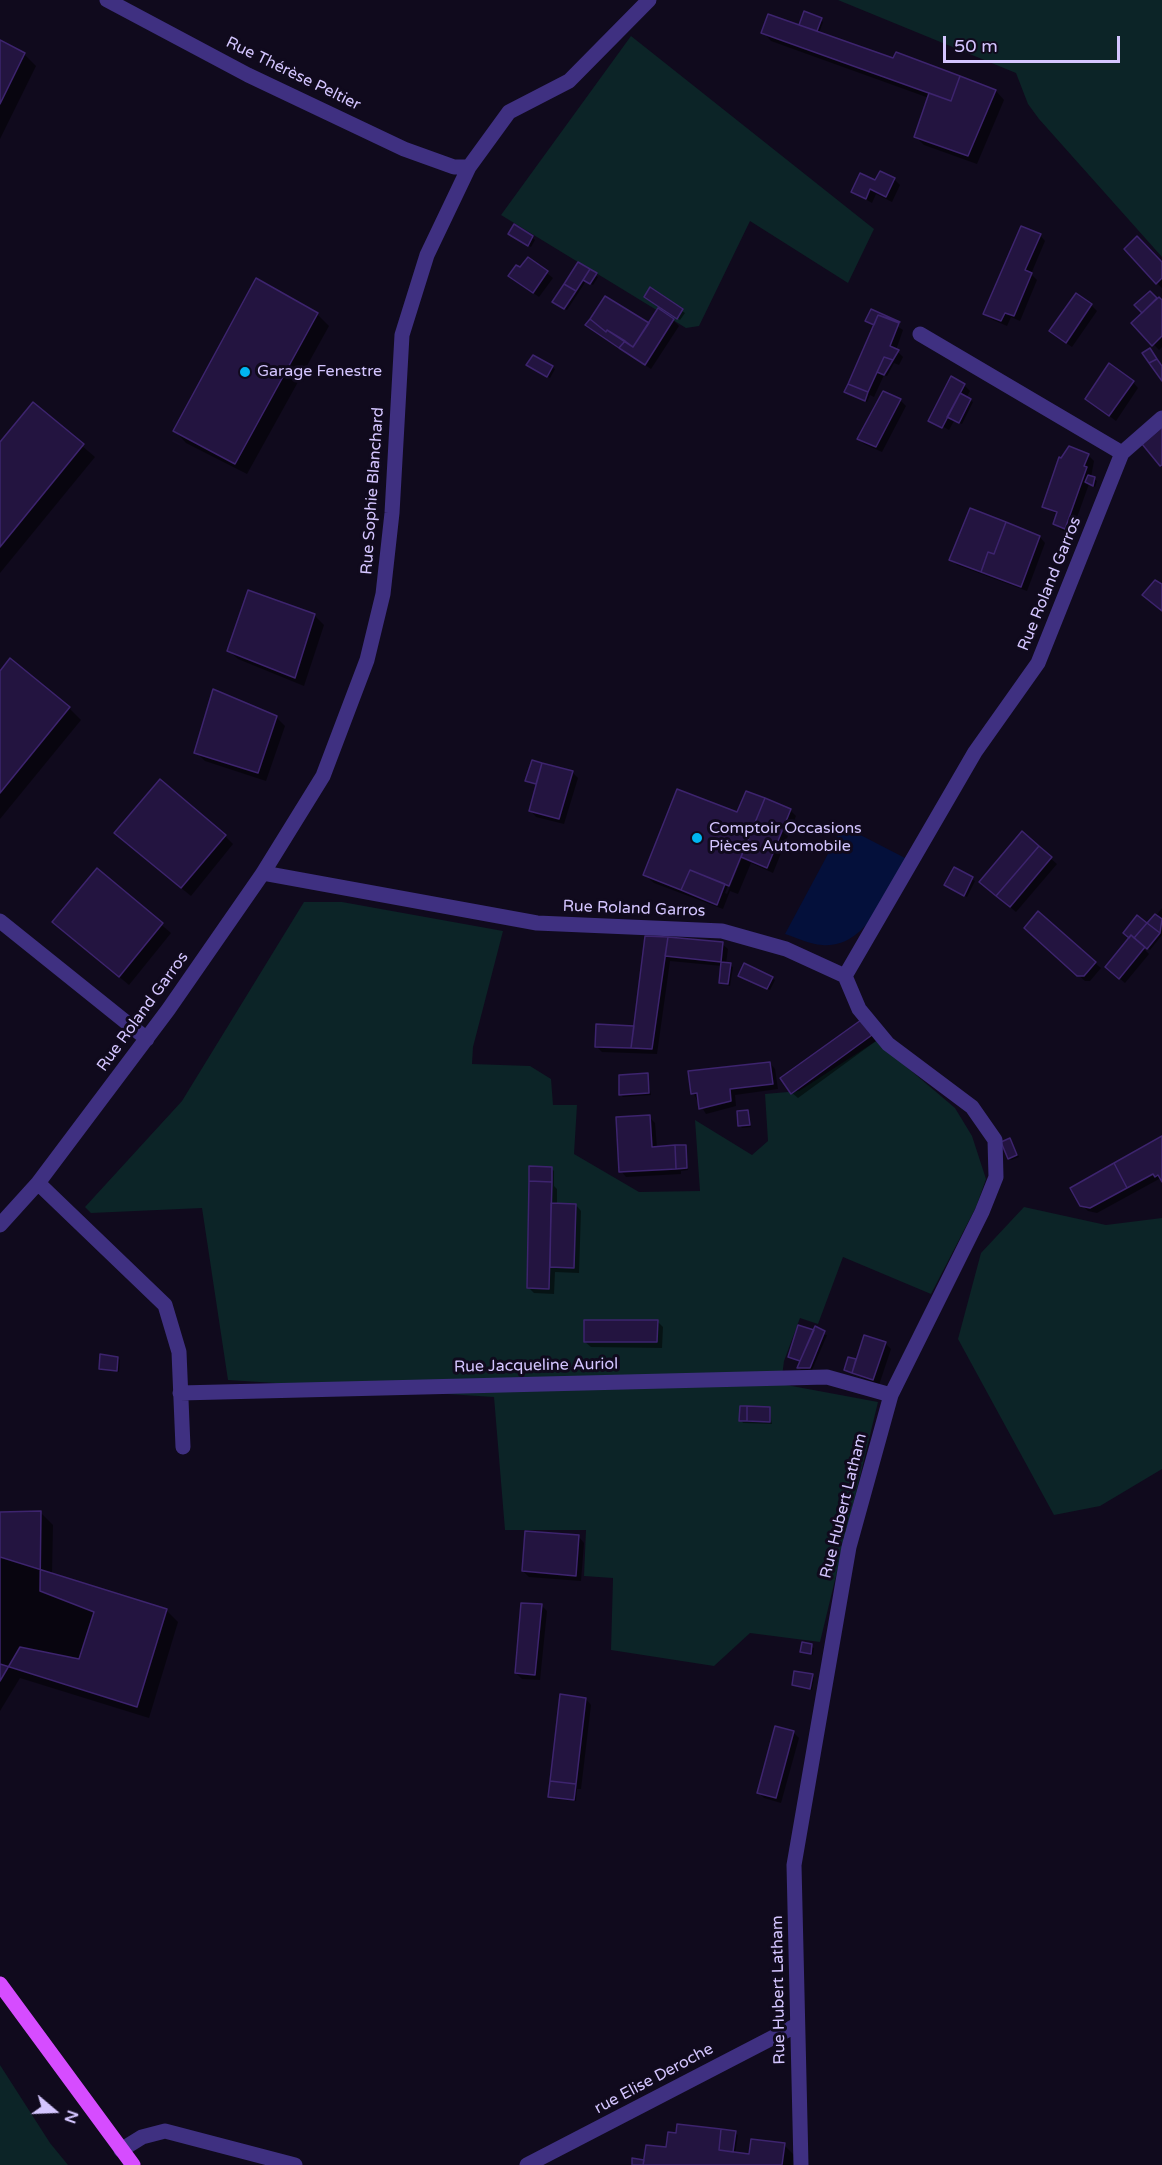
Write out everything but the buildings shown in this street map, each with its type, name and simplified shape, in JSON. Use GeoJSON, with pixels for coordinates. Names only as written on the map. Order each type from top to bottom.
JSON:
{"type":"FeatureCollection","features":[{"type":"Feature","properties":{"kind":"main road"},"geometry":{"type":"LineString","coordinates":[[0,1984],[133,2165]]}},
{"type":"Feature","properties":{"kind":"street","name":"Rue Thérèse Peltier"},"geometry":{"type":"LineString","coordinates":[[107,0],[248,75],[404,149],[454,167],[469,167]]}},
{"type":"Feature","properties":{"kind":"street","name":"Rue Sophie Blanchard"},"geometry":{"type":"LineString","coordinates":[[263,873],[323,776],[368,660],[383,594],[392,513],[402,335],[427,255],[469,167],[509,112],[569,81],[648,0]]}},
{"type":"Feature","properties":{"kind":"street"},"geometry":{"type":"LineString","coordinates":[[920,334],[1122,453]]}},
{"type":"Feature","properties":{"kind":"street","name":"Rue Roland Garros"},"geometry":{"type":"LineString","coordinates":[[0,1225],[38,1184],[147,1040],[263,873],[537,923],[722,931],[786,949],[845,976],[975,752],[1038,663],[1122,453],[1162,418]]}},
{"type":"Feature","properties":{"kind":"street"},"geometry":{"type":"LineString","coordinates":[[0,921],[147,1040]]}},
{"type":"Feature","properties":{"kind":"street","name":"Rue Hubert Latham"},"geometry":{"type":"LineString","coordinates":[[801,2165],[794,1865],[849,1547],[891,1395],[982,1212],[996,1177],[995,1140],[972,1107],[888,1044],[859,1009],[845,976]]}},
{"type":"Feature","properties":{"kind":"street"},"geometry":{"type":"LineString","coordinates":[[38,1184],[165,1305],[179,1352],[183,1447]]}},
{"type":"Feature","properties":{"kind":"street","name":"Rue Jacqueline Auriol"},"geometry":{"type":"LineString","coordinates":[[180,1393],[827,1377],[891,1395]]}},
{"type":"Feature","properties":{"kind":"street","name":"rue Elise Deroche"},"geometry":{"type":"LineString","coordinates":[[527,2165],[797,2025]]}},
{"type":"Feature","properties":{"kind":"street"},"geometry":{"type":"LineString","coordinates":[[121,2150],[142,2137],[165,2131],[295,2165]]}},
{"type":"Feature","properties":{"kind":"green space"},"geometry":{"type":"Polygon","coordinates":[[[838,0],[1162,0],[1162,257],[1039,119],[1028,104],[1016,73],[838,0]]]}},
{"type":"Feature","properties":{"kind":"green space"},"geometry":{"type":"Polygon","coordinates":[[[631,36],[874,229],[848,283],[750,221],[699,326],[686,328],[501,215],[631,36]]]}},
{"type":"Feature","properties":{"kind":"green space"},"geometry":{"type":"Polygon","coordinates":[[[304,902],[342,902],[503,931],[473,1047],[472,1064],[530,1066],[551,1079],[553,1105],[577,1105],[574,1154],[639,1192],[700,1191],[695,1120],[752,1155],[768,1141],[765,1094],[799,1091],[876,1041],[955,1108],[972,1136],[986,1179],[976,1207],[931,1294],[843,1257],[818,1324],[800,1318],[784,1361],[781,1384],[878,1402],[820,1642],[750,1633],[714,1666],[611,1650],[613,1578],[584,1576],[586,1530],[505,1530],[494,1397],[228,1380],[202,1208],[91,1213],[85,1207],[182,1101],[304,902]]]}},
{"type":"Feature","properties":{"kind":"green space"},"geometry":{"type":"Polygon","coordinates":[[[1024,1207],[1106,1225],[1162,1218],[1162,1469],[1100,1506],[1054,1515],[958,1339],[981,1253],[1024,1207]]]}},
{"type":"Feature","properties":{"kind":"green space"},"geometry":{"type":"Polygon","coordinates":[[[0,2065],[50,2143],[68,2165],[0,2165],[0,2065]]]}},
{"type":"Feature","properties":{"kind":"shaded area"},"geometry":{"type":"Polygon","coordinates":[[[843,826],[907,859],[874,915],[851,938],[838,944],[822,945],[785,934],[843,826]]]}},
{"type":"Feature","properties":{"kind":"place","name":"Garage Fenestre"},"geometry":{"type":"Point","coordinates":[245,372]}},
{"type":"Feature","properties":{"kind":"place","name":"Comptoir Occasions Pièces Automobile"},"geometry":{"type":"Point","coordinates":[697,838]}}]}
